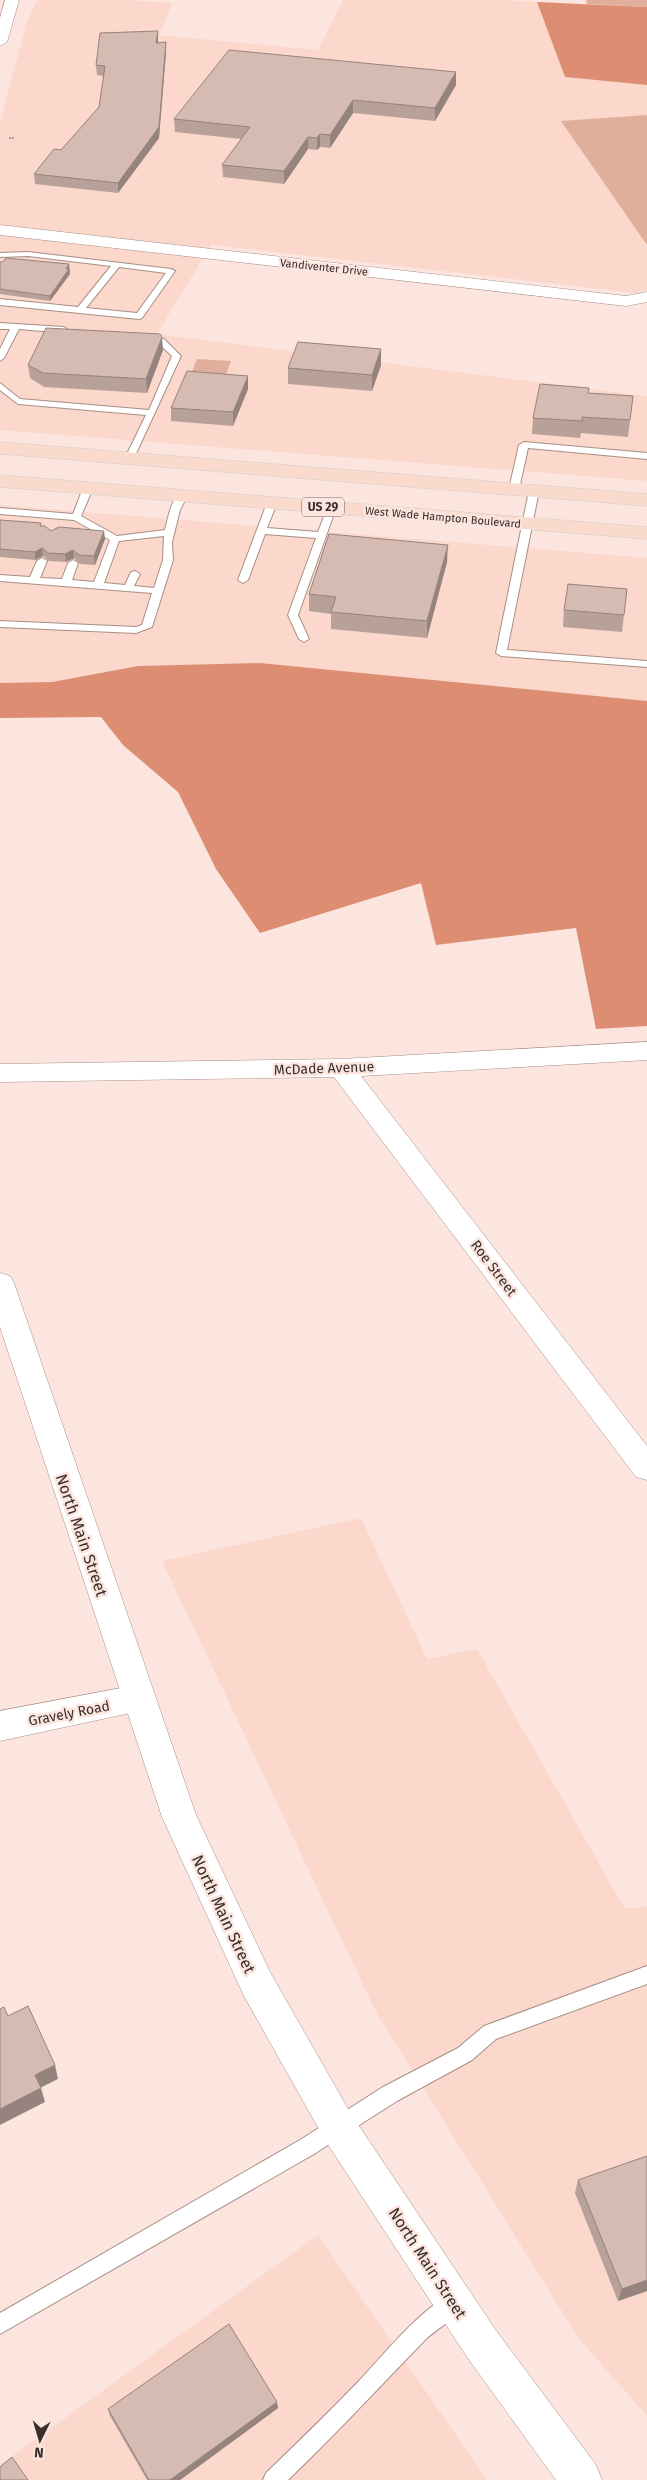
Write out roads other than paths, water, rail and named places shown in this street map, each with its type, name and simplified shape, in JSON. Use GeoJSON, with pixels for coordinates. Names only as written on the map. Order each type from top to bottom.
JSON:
{"type":"FeatureCollection","features":[{"type":"Feature","properties":{"kind":"main road"},"geometry":{"type":"LineString","coordinates":[[0,448],[647,500]]}},
{"type":"Feature","properties":{"kind":"main road","name":"West Wade Hampton Boulevard"},"geometry":{"type":"LineString","coordinates":[[0,481],[647,534]]}},
{"type":"Feature","properties":{"kind":"street"},"geometry":{"type":"LineString","coordinates":[[0,42],[12,0]]}},
{"type":"Feature","properties":{"kind":"street","name":"Vandiventer Drive"},"geometry":{"type":"LineString","coordinates":[[0,230],[626,301],[647,297]]}},
{"type":"Feature","properties":{"kind":"street"},"geometry":{"type":"LineString","coordinates":[[626,301],[647,303]]}},
{"type":"Feature","properties":{"kind":"street","name":"McDade Avenue"},"geometry":{"type":"LineString","coordinates":[[0,1073],[340,1068],[647,1051]]}},
{"type":"Feature","properties":{"kind":"street","name":"Roe Street"},"geometry":{"type":"LineString","coordinates":[[340,1068],[647,1468]]}},
{"type":"Feature","properties":{"kind":"street","name":"North Main Street"},"geometry":{"type":"LineString","coordinates":[[0,1283],[27,1371],[179,1818],[257,1984],[338,2127],[454,2303],[581,2480]]}},
{"type":"Feature","properties":{"kind":"street","name":"Gravely Road"},"geometry":{"type":"LineString","coordinates":[[0,1726],[137,1699]]}},
{"type":"Feature","properties":{"kind":"lane"},"geometry":{"type":"LineString","coordinates":[[0,255],[28,254],[172,271],[139,316],[0,302]]}},
{"type":"Feature","properties":{"kind":"lane"},"geometry":{"type":"LineString","coordinates":[[80,310],[116,264]]}},
{"type":"Feature","properties":{"kind":"lane"},"geometry":{"type":"LineString","coordinates":[[0,326],[73,331]]}},
{"type":"Feature","properties":{"kind":"lane"},"geometry":{"type":"LineString","coordinates":[[0,358],[16,326]]}},
{"type":"Feature","properties":{"kind":"lane"},"geometry":{"type":"LineString","coordinates":[[130,458],[177,356],[161,341],[136,338]]}},
{"type":"Feature","properties":{"kind":"lane"},"geometry":{"type":"LineString","coordinates":[[0,386],[18,401],[152,412]]}},
{"type":"Feature","properties":{"kind":"lane"},"geometry":{"type":"LineString","coordinates":[[514,489],[524,446],[647,456]]}},
{"type":"Feature","properties":{"kind":"lane"},"geometry":{"type":"LineString","coordinates":[[76,517],[88,488]]}},
{"type":"Feature","properties":{"kind":"lane"},"geometry":{"type":"LineString","coordinates":[[534,491],[501,653],[647,664]]}},
{"type":"Feature","properties":{"kind":"lane"},"geometry":{"type":"LineString","coordinates":[[0,624],[136,630],[147,627],[168,560],[167,542],[169,532],[182,496]]}},
{"type":"Feature","properties":{"kind":"lane"},"geometry":{"type":"LineString","coordinates":[[243,580],[272,503]]}},
{"type":"Feature","properties":{"kind":"lane"},"geometry":{"type":"LineString","coordinates":[[304,639],[293,615],[331,508]]}},
{"type":"Feature","properties":{"kind":"lane"},"geometry":{"type":"LineString","coordinates":[[1,514],[76,517],[115,539],[169,532]]}},
{"type":"Feature","properties":{"kind":"lane"},"geometry":{"type":"LineString","coordinates":[[56,528],[60,516]]}},
{"type":"Feature","properties":{"kind":"lane"},"geometry":{"type":"LineString","coordinates":[[85,537],[88,524]]}},
{"type":"Feature","properties":{"kind":"lane"},"geometry":{"type":"LineString","coordinates":[[263,531],[320,535]]}},
{"type":"Feature","properties":{"kind":"lane"},"geometry":{"type":"LineString","coordinates":[[142,536],[145,549]]}},
{"type":"Feature","properties":{"kind":"lane"},"geometry":{"type":"LineString","coordinates":[[98,585],[115,539]]}},
{"type":"Feature","properties":{"kind":"lane"},"geometry":{"type":"LineString","coordinates":[[34,580],[42,560]]}},
{"type":"Feature","properties":{"kind":"lane"},"geometry":{"type":"LineString","coordinates":[[66,583],[73,563]]}},
{"type":"Feature","properties":{"kind":"lane"},"geometry":{"type":"LineString","coordinates":[[128,588],[134,574]]}},
{"type":"Feature","properties":{"kind":"lane"},"geometry":{"type":"LineString","coordinates":[[0,578],[158,591]]}},
{"type":"Feature","properties":{"kind":"lane"},"geometry":{"type":"LineString","coordinates":[[0,2324],[338,2127],[390,2094],[465,2054],[490,2032],[647,1976]]}},
{"type":"Feature","properties":{"kind":"lane"},"geometry":{"type":"LineString","coordinates":[[273,2480],[328,2428],[422,2329],[454,2303]]}}]}
